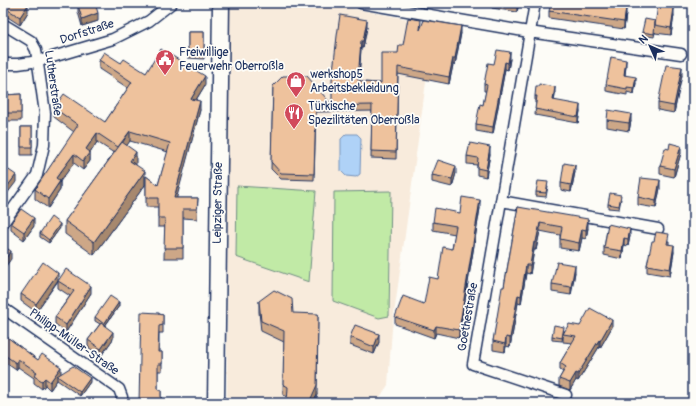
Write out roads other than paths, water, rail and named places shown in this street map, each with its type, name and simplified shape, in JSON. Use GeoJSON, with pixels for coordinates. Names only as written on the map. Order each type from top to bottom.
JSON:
{"type":"FeatureCollection","features":[{"type":"Feature","properties":{"kind":"main road","name":"Leipziger Straße"},"geometry":{"type":"LineString","coordinates":[[216,403],[222,3]]}},
{"type":"Feature","properties":{"kind":"street","name":"Dorfstraße"},"geometry":{"type":"LineString","coordinates":[[3,64],[18,64],[39,61],[113,39],[149,21],[172,3]]}},
{"type":"Feature","properties":{"kind":"street"},"geometry":{"type":"LineString","coordinates":[[361,3],[529,32],[681,54]]}},
{"type":"Feature","properties":{"kind":"street","name":"Goethestraße"},"geometry":{"type":"LineString","coordinates":[[535,3],[473,364],[566,396]]}},
{"type":"Feature","properties":{"kind":"street","name":"Lutherstraße"},"geometry":{"type":"LineString","coordinates":[[3,24],[31,41],[36,50],[39,61],[46,112],[44,145],[37,175],[3,223]]}},
{"type":"Feature","properties":{"kind":"street"},"geometry":{"type":"LineString","coordinates":[[501,201],[658,229]]}},
{"type":"Feature","properties":{"kind":"street","name":"Philipp-Müller-Straße"},"geometry":{"type":"LineString","coordinates":[[3,308],[119,389],[122,397],[122,403]]}},
{"type":"Feature","properties":{"kind":"water"},"geometry":{"type":"Polygon","coordinates":[[[346,134],[357,134],[361,138],[360,174],[356,177],[346,176],[341,171],[341,139],[346,134]]]}},
{"type":"Feature","properties":{"kind":"place","name":"Freiwillige Feuerwehr Oberroßla"},"geometry":{"type":"Point","coordinates":[165,76]}},
{"type":"Feature","properties":{"kind":"place","name":"werkshop5 Arbeitsbekleidung"},"geometry":{"type":"Point","coordinates":[296,98]}},
{"type":"Feature","properties":{"kind":"place","name":"Türkische Spezilitäten Oberroßla"},"geometry":{"type":"Point","coordinates":[294,130]}}]}
